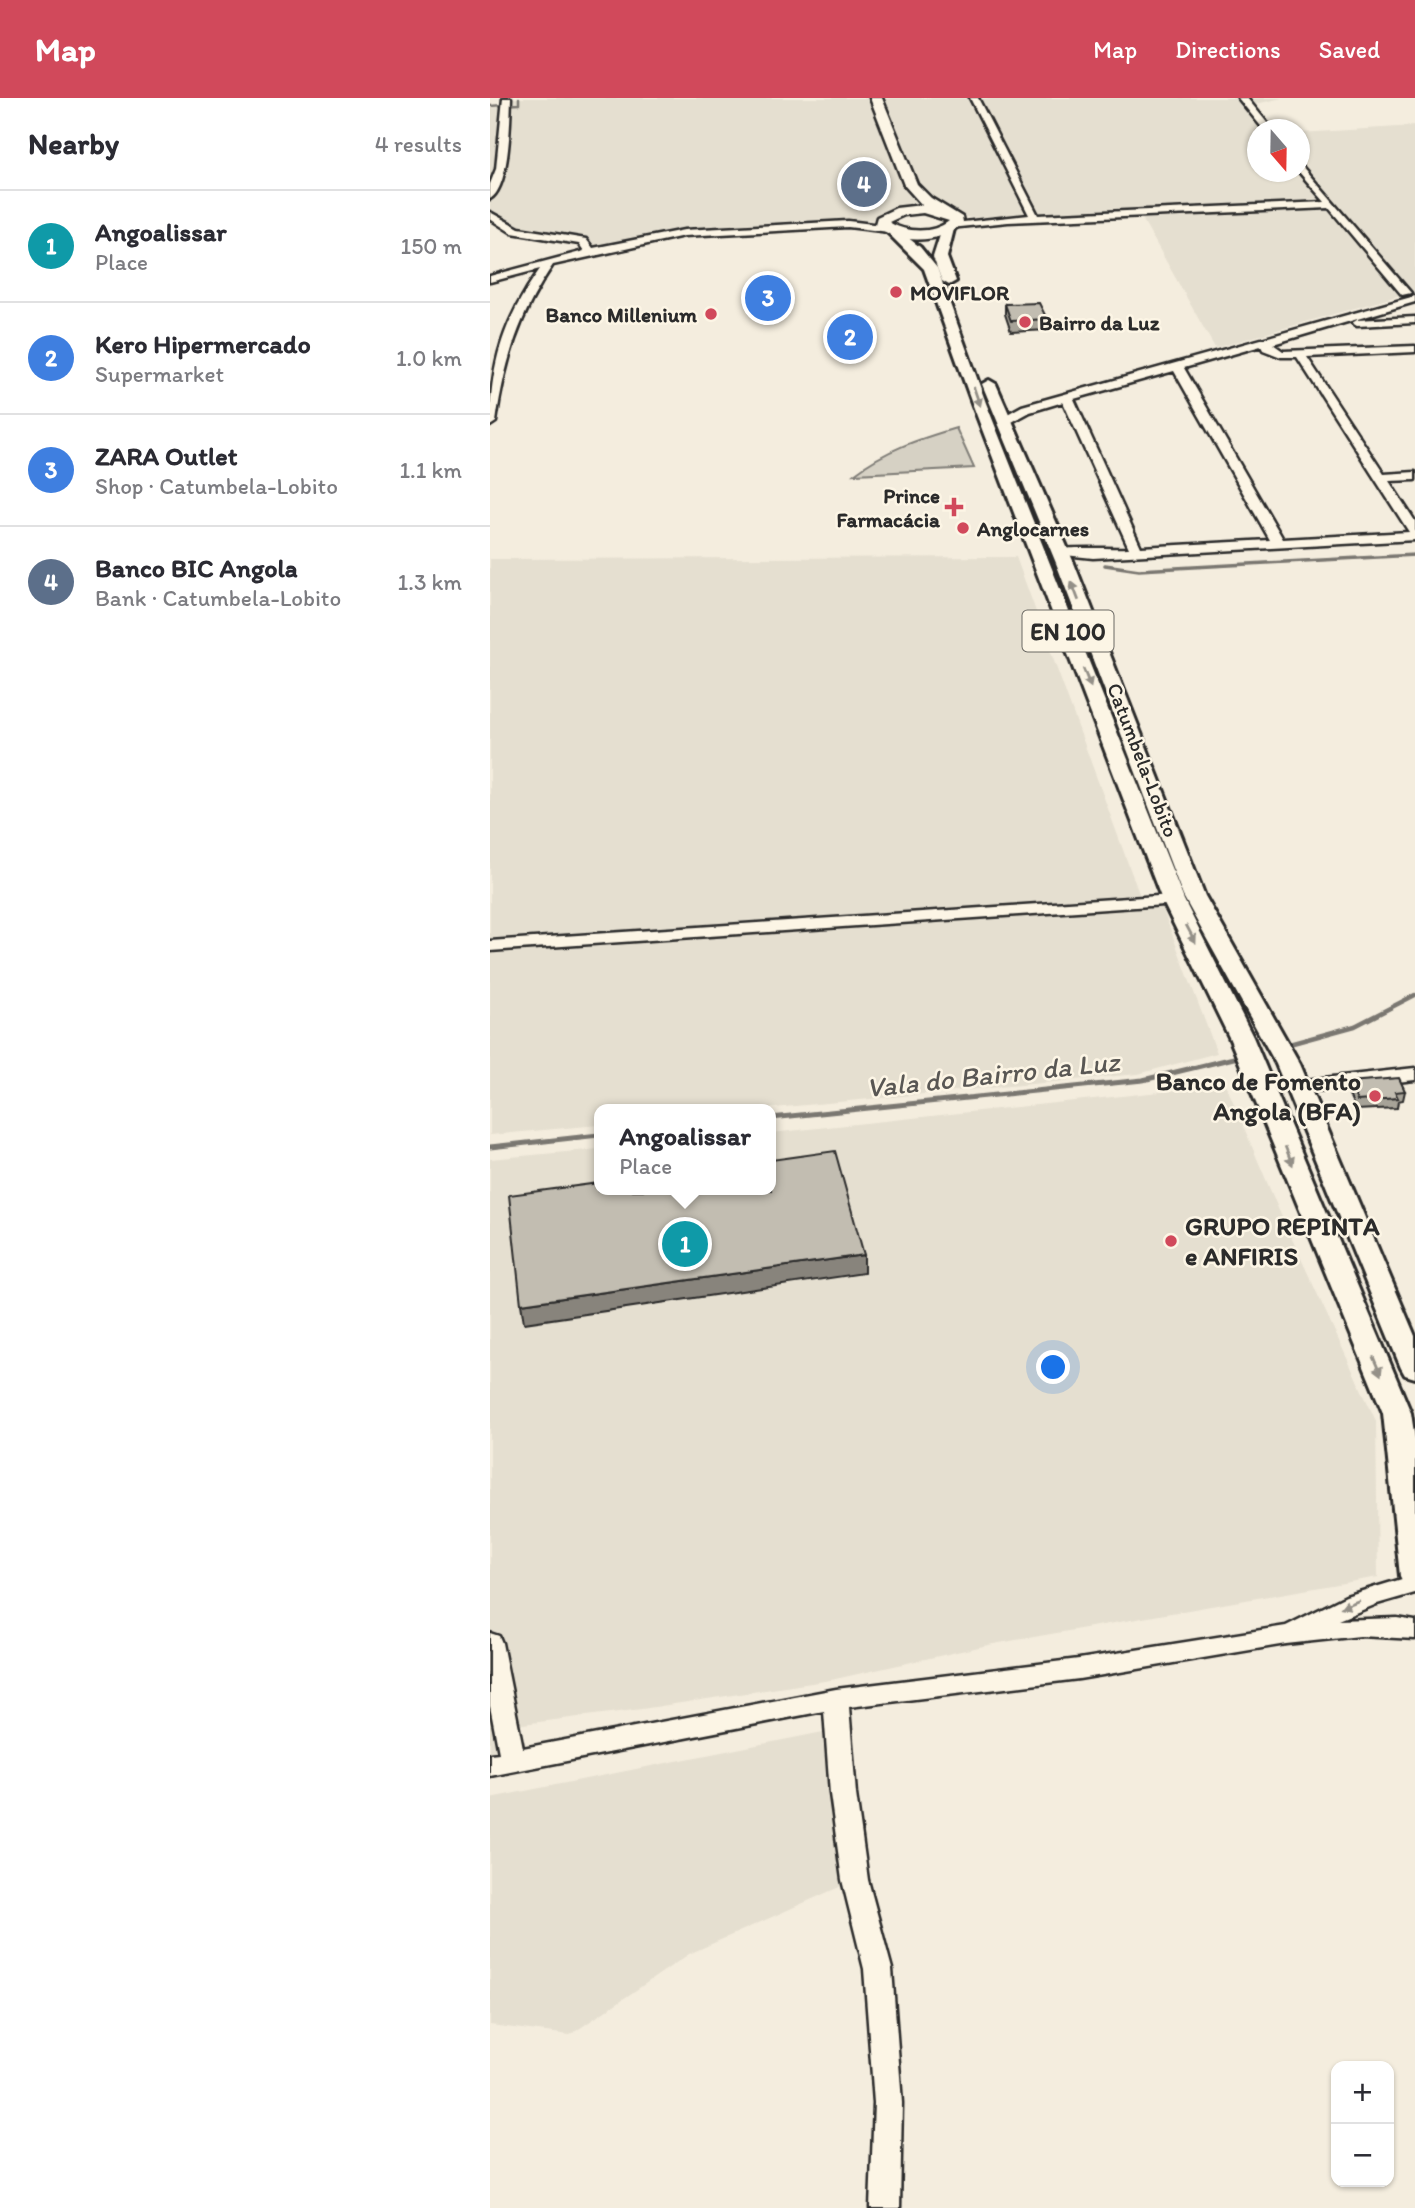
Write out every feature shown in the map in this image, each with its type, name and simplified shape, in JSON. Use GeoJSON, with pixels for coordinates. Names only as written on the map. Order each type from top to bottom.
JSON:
{"type":"FeatureCollection","features":[{"type":"Feature","properties":{"kind":"highway"},"geometry":{"type":"LineString","coordinates":[[864,98],[897,185],[898,194],[890,222]]}},
{"type":"Feature","properties":{"kind":"highway"},"geometry":{"type":"LineString","coordinates":[[876,98],[911,185],[952,222]]}},
{"type":"Feature","properties":{"kind":"highway"},"geometry":{"type":"LineString","coordinates":[[890,222],[923,209],[952,222]]}},
{"type":"Feature","properties":{"kind":"highway"},"geometry":{"type":"LineString","coordinates":[[890,222],[927,233],[952,222]]}},
{"type":"Feature","properties":{"kind":"main road","name":"Catumbela-Lobito"},"geometry":{"type":"LineString","coordinates":[[890,222],[930,268],[1005,470],[1173,900],[1241,1037],[1396,1413],[1407,1480],[1410,1543],[1415,1576]]}},
{"type":"Feature","properties":{"kind":"main road","name":"Catumbela-Lobito"},"geometry":{"type":"LineString","coordinates":[[952,222],[940,257],[1007,411],[1194,896],[1272,1032],[1415,1368]]}},
{"type":"Feature","properties":{"kind":"street"},"geometry":{"type":"LineString","coordinates":[[490,196],[501,169],[507,98]]}},
{"type":"Feature","properties":{"kind":"street"},"geometry":{"type":"LineString","coordinates":[[974,98],[1035,218]]}},
{"type":"Feature","properties":{"kind":"street"},"geometry":{"type":"LineString","coordinates":[[1242,98],[1260,119]]}},
{"type":"Feature","properties":{"kind":"street"},"geometry":{"type":"LineString","coordinates":[[1310,179],[1412,294]]}},
{"type":"Feature","properties":{"kind":"street"},"geometry":{"type":"LineString","coordinates":[[952,222],[1331,205]]}},
{"type":"Feature","properties":{"kind":"street"},"geometry":{"type":"LineString","coordinates":[[490,215],[505,227],[516,231],[582,241],[591,252]]}},
{"type":"Feature","properties":{"kind":"street"},"geometry":{"type":"LineString","coordinates":[[490,279],[591,252],[701,231],[890,222]]}},
{"type":"Feature","properties":{"kind":"street"},"geometry":{"type":"LineString","coordinates":[[490,422],[503,347],[519,310],[549,264]]}},
{"type":"Feature","properties":{"kind":"street"},"geometry":{"type":"LineString","coordinates":[[1007,411],[1034,407],[1323,325],[1387,306],[1412,294]]}},
{"type":"Feature","properties":{"kind":"street"},"geometry":{"type":"LineString","coordinates":[[1007,411],[1126,373],[1412,294]]}},
{"type":"Feature","properties":{"kind":"street"},"geometry":{"type":"LineString","coordinates":[[1387,306],[1382,311],[1385,315],[1414,320]]}},
{"type":"Feature","properties":{"kind":"street"},"geometry":{"type":"LineString","coordinates":[[1323,325],[1414,320]]}},
{"type":"Feature","properties":{"kind":"street"},"geometry":{"type":"LineString","coordinates":[[1275,338],[1267,343],[1267,348],[1281,354],[1300,354]]}},
{"type":"Feature","properties":{"kind":"street"},"geometry":{"type":"LineString","coordinates":[[1204,358],[1415,349]]}},
{"type":"Feature","properties":{"kind":"street"},"geometry":{"type":"LineString","coordinates":[[1062,557],[1415,534],[1300,354]]}},
{"type":"Feature","properties":{"kind":"street"},"geometry":{"type":"LineString","coordinates":[[1177,366],[1279,544]]}},
{"type":"Feature","properties":{"kind":"street"},"geometry":{"type":"LineString","coordinates":[[1067,397],[1137,552]]}},
{"type":"Feature","properties":{"kind":"street"},"geometry":{"type":"LineString","coordinates":[[1007,411],[1034,407]]}},
{"type":"Feature","properties":{"kind":"street"},"geometry":{"type":"LineString","coordinates":[[1380,478],[1415,476]]}},
{"type":"Feature","properties":{"kind":"street"},"geometry":{"type":"LineString","coordinates":[[490,946],[1173,900]]}},
{"type":"Feature","properties":{"kind":"street"},"geometry":{"type":"LineString","coordinates":[[1292,1075],[1415,1074]]}},
{"type":"Feature","properties":{"kind":"street"},"geometry":{"type":"LineString","coordinates":[[1286,1635],[1338,1609],[1386,1590],[1415,1584]]}},
{"type":"Feature","properties":{"kind":"street"},"geometry":{"type":"LineString","coordinates":[[490,1643],[501,1763],[836,1699],[1079,1669],[1286,1635],[1360,1627],[1415,1630]]}},
{"type":"Feature","properties":{"kind":"street"},"geometry":{"type":"LineString","coordinates":[[836,1699],[843,1794],[855,1880],[878,1969],[888,2103],[885,2208]]}},
{"type":"Feature","properties":{"kind":"shaded area"},"geometry":{"type":"Polygon","coordinates":[[[507,98],[1282,98],[1256,104],[1268,119],[1247,119],[1247,182],[1310,182],[1310,132],[1415,126],[1415,291],[1215,348],[1139,213],[1008,219],[955,217],[934,210],[848,224],[701,231],[591,252],[587,244],[532,235],[490,215],[490,106],[506,105],[507,98]]]}},
{"type":"Feature","properties":{"kind":"shaded area"},"geometry":{"type":"Polygon","coordinates":[[[956,428],[974,468],[854,474],[890,452],[956,428]]]}},
{"type":"Feature","properties":{"kind":"shaded area"},"geometry":{"type":"Polygon","coordinates":[[[1016,557],[1141,899],[490,939],[490,559],[1016,557]]]}},
{"type":"Feature","properties":{"kind":"shaded area"},"geometry":{"type":"Polygon","coordinates":[[[1161,905],[1217,1053],[1138,1074],[776,1108],[776,1104],[594,1104],[594,1125],[490,1135],[490,951],[1161,905]]]}},
{"type":"Feature","properties":{"kind":"shaded area"},"geometry":{"type":"Polygon","coordinates":[[[1226,1085],[1280,1213],[1376,1421],[1378,1577],[988,1645],[831,1680],[642,1709],[507,1726],[513,1760],[490,1766],[490,1159],[594,1149],[594,1195],[776,1195],[776,1132],[1226,1085]]]}},
{"type":"Feature","properties":{"kind":"shaded area"},"geometry":{"type":"Polygon","coordinates":[[[838,1729],[855,1880],[689,1954],[570,2035],[490,2025],[490,1798],[838,1729]]]}},
{"type":"Feature","properties":{"kind":"building"},"geometry":{"type":"Polygon","coordinates":[[[1039,303],[1047,319],[1011,321],[1005,304],[1039,303]]]}},
{"type":"Feature","properties":{"kind":"building"},"geometry":{"type":"Polygon","coordinates":[[[1399,1078],[1405,1091],[1395,1092],[1398,1098],[1357,1101],[1349,1082],[1399,1078]]]}},
{"type":"Feature","properties":{"kind":"building"},"geometry":{"type":"Polygon","coordinates":[[[835,1151],[864,1255],[521,1304],[509,1195],[594,1184],[594,1195],[776,1195],[776,1159],[835,1151]]]}},
{"type":"Feature","properties":{"kind":"waterway"},"geometry":{"type":"LineString","coordinates":[[490,106],[519,104],[519,98]]}},
{"type":"Feature","properties":{"kind":"waterway"},"geometry":{"type":"LineString","coordinates":[[1105,565],[1139,570],[1415,555]]}},
{"type":"Feature","properties":{"kind":"waterway","name":"Vala do Bairro da Luz"},"geometry":{"type":"LineString","coordinates":[[1282,1046],[1355,1026],[1415,995]]}},
{"type":"Feature","properties":{"kind":"waterway","name":"Vala do Bairro da Luz"},"geometry":{"type":"LineString","coordinates":[[776,1117],[1143,1080],[1242,1056]]}},
{"type":"Feature","properties":{"kind":"waterway","name":"Vala do Bairro da Luz"},"geometry":{"type":"LineString","coordinates":[[490,1147],[594,1136]]}},
{"type":"Feature","properties":{"kind":"place","name":"Banco BIC Angola"},"geometry":{"type":"Point","coordinates":[864,184]}},
{"type":"Feature","properties":{"kind":"place","name":"MOVIFLOR"},"geometry":{"type":"Point","coordinates":[896,292]}},
{"type":"Feature","properties":{"kind":"place","name":"ZARA Outlet"},"geometry":{"type":"Point","coordinates":[768,298]}},
{"type":"Feature","properties":{"kind":"place","name":"Banco Millenium"},"geometry":{"type":"Point","coordinates":[711,314]}},
{"type":"Feature","properties":{"kind":"place","name":"Bairro da Luz"},"geometry":{"type":"Point","coordinates":[1025,322]}},
{"type":"Feature","properties":{"kind":"place","name":"Kero Hipermercado"},"geometry":{"type":"Point","coordinates":[850,337]}},
{"type":"Feature","properties":{"kind":"place","name":"Prince Farmacácia"},"geometry":{"type":"Point","coordinates":[954,507]}},
{"type":"Feature","properties":{"kind":"place","name":"Anglocarnes"},"geometry":{"type":"Point","coordinates":[963,528]}},
{"type":"Feature","properties":{"kind":"place","name":"Banco de Fomento Angola (BFA)"},"geometry":{"type":"Point","coordinates":[1375,1096]}},
{"type":"Feature","properties":{"kind":"place","name":"GRUPO REPINTA e ANFIRIS"},"geometry":{"type":"Point","coordinates":[1171,1241]}},
{"type":"Feature","properties":{"kind":"place","name":"Angoalissar"},"geometry":{"type":"Point","coordinates":[685,1244]}}]}
